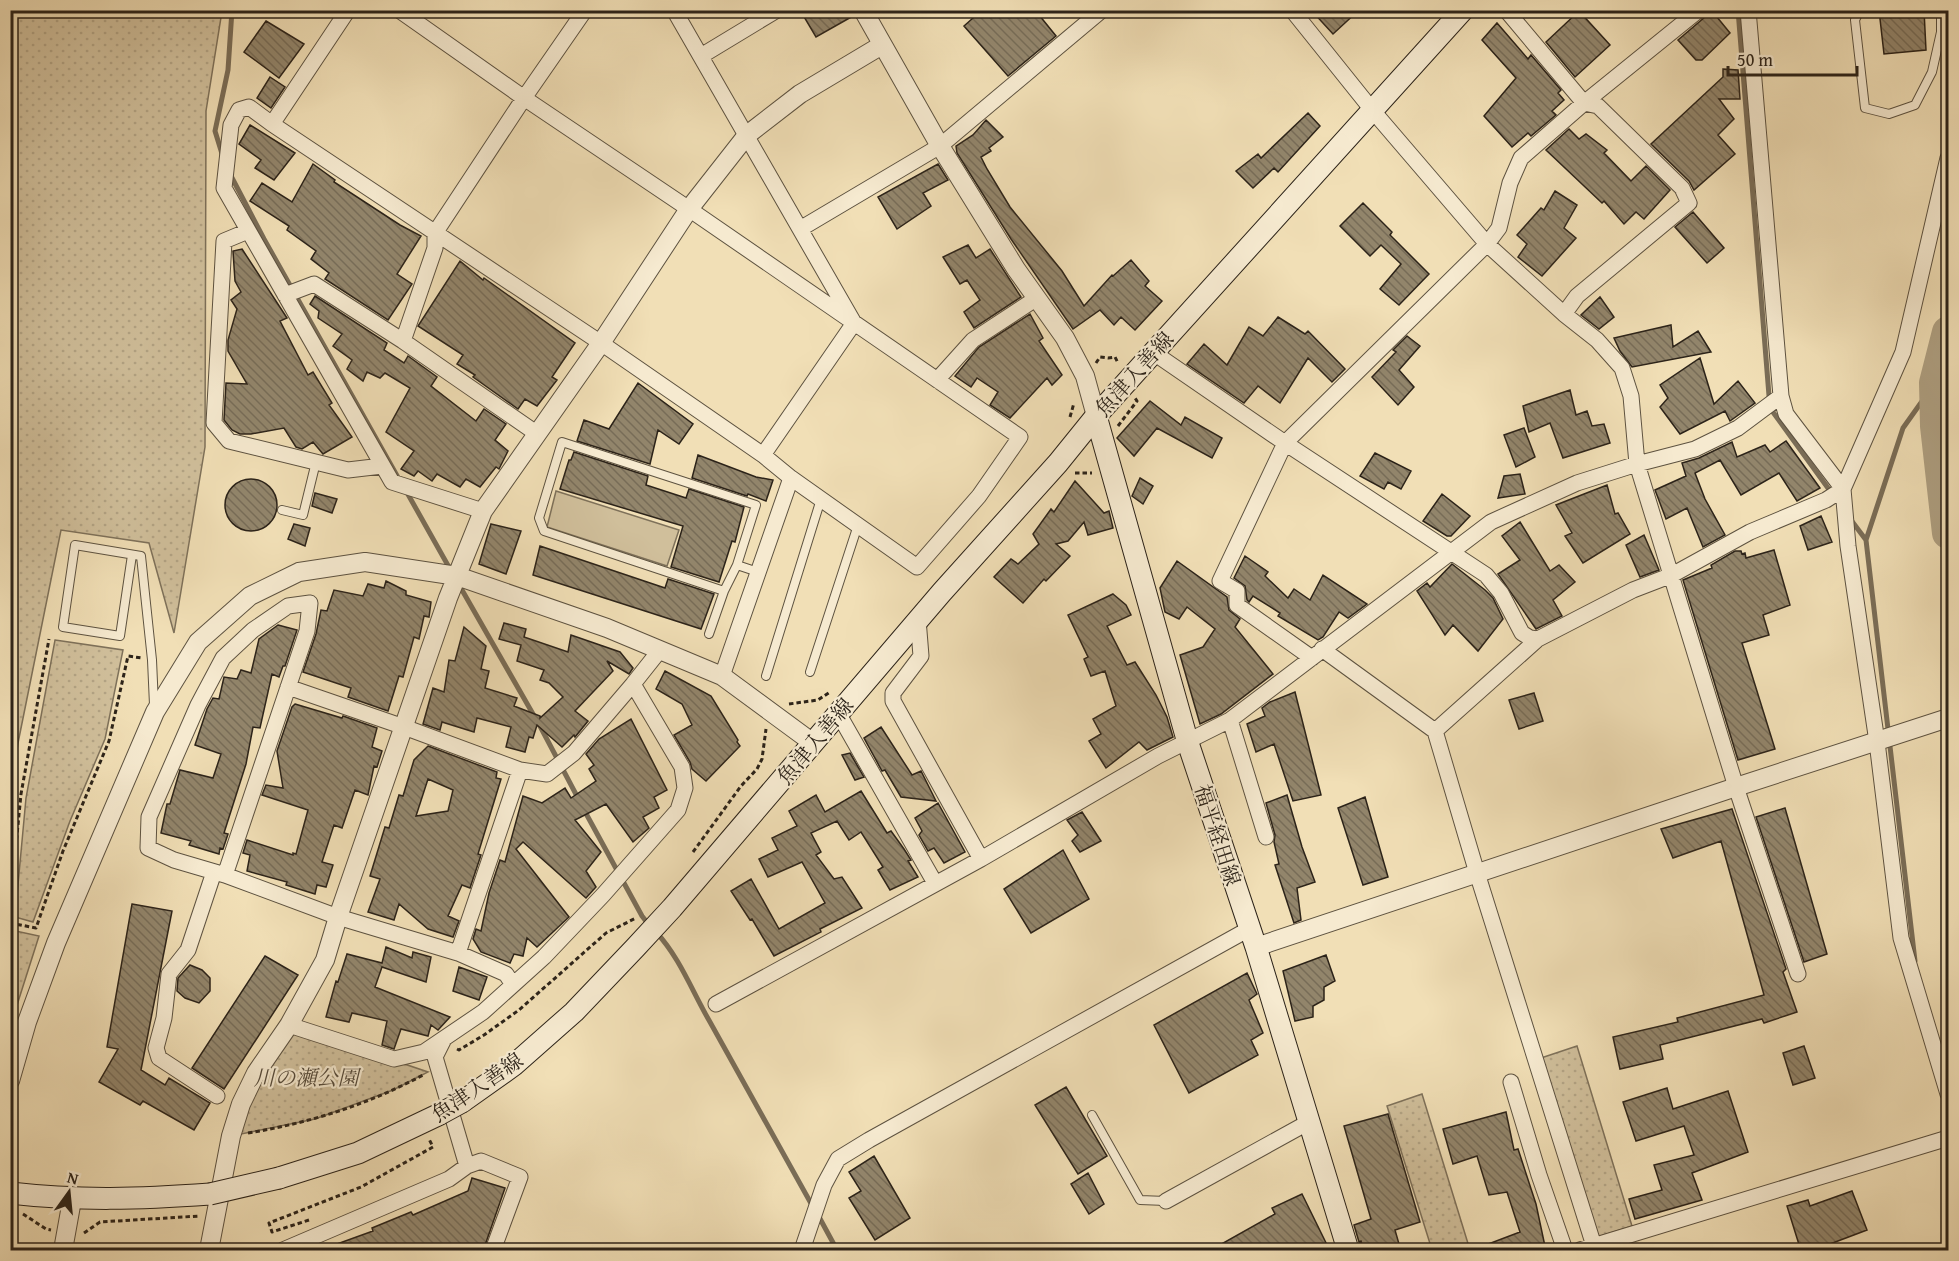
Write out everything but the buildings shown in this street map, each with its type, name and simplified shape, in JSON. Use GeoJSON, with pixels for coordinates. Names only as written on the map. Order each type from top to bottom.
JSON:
{"type":"FeatureCollection","features":[{"type":"Feature","properties":{"kind":"main road","name":"魚津入善線"},"geometry":{"type":"LineString","coordinates":[[13,1193],[72,1200],[140,1200],[210,1194],[279,1178],[358,1154],[462,1102],[514,1065],[574,1012],[672,908],[918,619],[1058,463],[1096,416],[1463,10]]}},
{"type":"Feature","properties":{"kind":"main road","name":"福平経田線"},"geometry":{"type":"LineString","coordinates":[[1096,416],[1188,743],[1252,938],[1348,1251]]}},
{"type":"Feature","properties":{"kind":"street"},"geometry":{"type":"LineString","coordinates":[[272,124],[348,10]]}},
{"type":"Feature","properties":{"kind":"street"},"geometry":{"type":"LineString","coordinates":[[399,10],[1020,437],[979,496],[917,567],[791,478],[763,455],[601,343],[249,107],[239,110],[231,126],[224,188],[392,482],[483,511]]}},
{"type":"Feature","properties":{"kind":"street"},"geometry":{"type":"LineString","coordinates":[[402,341],[435,248],[435,233],[585,10]]}},
{"type":"Feature","properties":{"kind":"street"},"geometry":{"type":"LineString","coordinates":[[674,10],[854,323]]}},
{"type":"Feature","properties":{"kind":"street"},"geometry":{"type":"LineString","coordinates":[[701,56],[777,10]]}},
{"type":"Feature","properties":{"kind":"street"},"geometry":{"type":"LineString","coordinates":[[863,10],[940,146],[1016,268],[1065,338],[1085,376],[1096,416]]}},
{"type":"Feature","properties":{"kind":"street"},"geometry":{"type":"LineString","coordinates":[[800,229],[940,146],[1102,10]]}},
{"type":"Feature","properties":{"kind":"street"},"geometry":{"type":"LineString","coordinates":[[1292,10],[1373,111],[1487,244],[1564,314],[1597,340],[1622,368],[1631,396],[1637,464],[1736,787],[1798,974]]}},
{"type":"Feature","properties":{"kind":"street"},"geometry":{"type":"LineString","coordinates":[[1506,10],[1584,103],[1598,106],[1682,188],[1689,203],[1577,296],[1564,314]]}},
{"type":"Feature","properties":{"kind":"street"},"geometry":{"type":"LineString","coordinates":[[1699,10],[1584,103],[1521,158],[1510,183],[1499,228],[1487,244],[1285,443],[1220,581],[1237,591],[1237,605],[1435,731],[1587,1248],[1948,1138]]}},
{"type":"Feature","properties":{"kind":"street"},"geometry":{"type":"LineString","coordinates":[[1748,10],[1781,396],[1785,414],[1843,489]]}},
{"type":"Feature","properties":{"kind":"street"},"geometry":{"type":"LineString","coordinates":[[209,1251],[231,1136],[241,1104],[256,1073],[289,1025],[325,960],[457,576],[483,511],[601,343],[689,209],[747,135],[800,94],[882,45]]}},
{"type":"Feature","properties":{"kind":"street"},"geometry":{"type":"LineString","coordinates":[[1948,158],[1903,352],[1843,489],[1848,546],[1901,938],[1948,1094]]}},
{"type":"Feature","properties":{"kind":"street"},"geometry":{"type":"LineString","coordinates":[[249,231],[224,241],[214,423],[229,441],[348,470],[382,465]]}},
{"type":"Feature","properties":{"kind":"street"},"geometry":{"type":"LineString","coordinates":[[285,296],[314,284],[536,433]]}},
{"type":"Feature","properties":{"kind":"street"},"geometry":{"type":"LineString","coordinates":[[937,380],[973,340],[1037,298]]}},
{"type":"Feature","properties":{"kind":"street"},"geometry":{"type":"LineString","coordinates":[[763,455],[854,323]]}},
{"type":"Feature","properties":{"kind":"street"},"geometry":{"type":"LineString","coordinates":[[1154,354],[1486,575],[1501,593],[1522,633],[1530,638],[1538,639]]}},
{"type":"Feature","properties":{"kind":"street"},"geometry":{"type":"LineString","coordinates":[[716,1004],[981,859],[1158,756],[1230,720],[1491,522],[1577,483],[1695,448],[1738,428],[1781,396]]}},
{"type":"Feature","properties":{"kind":"street"},"geometry":{"type":"LineString","coordinates":[[722,676],[791,478]]}},
{"type":"Feature","properties":{"kind":"street"},"geometry":{"type":"LineString","coordinates":[[1435,731],[1538,639],[1633,590],[1672,575],[1750,532],[1826,500],[1843,489]]}},
{"type":"Feature","properties":{"kind":"street"},"geometry":{"type":"LineString","coordinates":[[10,1081],[27,1022],[56,943],[155,712],[198,642],[250,596],[299,572],[364,562],[457,576],[607,628],[722,676],[813,743]]}},
{"type":"Feature","properties":{"kind":"street"},"geometry":{"type":"LineString","coordinates":[[217,1096],[159,1058],[156,1048],[164,1018],[169,974],[188,950],[220,874],[307,631],[310,603],[288,606],[253,630],[223,658],[198,705],[149,817],[148,848],[174,860],[220,874],[338,917],[458,953],[506,974],[513,985]]}},
{"type":"Feature","properties":{"kind":"street"},"geometry":{"type":"LineString","coordinates":[[918,619],[921,656],[893,693],[893,701],[981,859]]}},
{"type":"Feature","properties":{"kind":"street"},"geometry":{"type":"LineString","coordinates":[[288,687],[520,770],[547,774],[574,753],[660,650]]}},
{"type":"Feature","properties":{"kind":"street"},"geometry":{"type":"LineString","coordinates":[[289,1025],[394,1059],[424,1052],[483,1012],[544,957],[603,895],[678,810],[685,788],[682,767],[633,684]]}},
{"type":"Feature","properties":{"kind":"street"},"geometry":{"type":"LineString","coordinates":[[838,713],[935,883]]}},
{"type":"Feature","properties":{"kind":"street"},"geometry":{"type":"LineString","coordinates":[[802,1251],[824,1185],[838,1159],[869,1140],[1252,938],[1477,873],[1948,718]]}},
{"type":"Feature","properties":{"kind":"street"},"geometry":{"type":"LineString","coordinates":[[1230,720],[1266,837]]}},
{"type":"Feature","properties":{"kind":"street"},"geometry":{"type":"LineString","coordinates":[[458,953],[520,770]]}},
{"type":"Feature","properties":{"kind":"street"},"geometry":{"type":"LineString","coordinates":[[445,1038],[435,1057],[467,1166]]}},
{"type":"Feature","properties":{"kind":"street"},"geometry":{"type":"LineString","coordinates":[[1511,1082],[1565,1251]]}},
{"type":"Feature","properties":{"kind":"street"},"geometry":{"type":"LineString","coordinates":[[1166,1201],[1309,1122]]}},
{"type":"Feature","properties":{"kind":"street"},"geometry":{"type":"LineString","coordinates":[[286,1250],[449,1179],[467,1166],[481,1161],[520,1177],[493,1251]]}},
{"type":"Feature","properties":{"kind":"street"},"geometry":{"type":"LineString","coordinates":[[63,1251],[72,1200]]}},
{"type":"Feature","properties":{"kind":"lane"},"geometry":{"type":"LineString","coordinates":[[1860,10],[1855,20],[1865,108],[1890,114],[1915,105],[1924,89],[1932,72],[1941,32],[1941,10]]}},
{"type":"Feature","properties":{"kind":"lane"},"geometry":{"type":"LineString","coordinates":[[710,634],[724,591],[738,565],[756,505],[562,442],[539,518],[544,531],[724,591]]}},
{"type":"Feature","properties":{"kind":"lane"},"geometry":{"type":"LineString","coordinates":[[282,510],[303,515],[316,462]]}},
{"type":"Feature","properties":{"kind":"lane"},"geometry":{"type":"LineString","coordinates":[[766,676],[821,499]]}},
{"type":"Feature","properties":{"kind":"lane"},"geometry":{"type":"LineString","coordinates":[[810,672],[858,525]]}},
{"type":"Feature","properties":{"kind":"lane"},"geometry":{"type":"LineString","coordinates":[[132,555],[120,636],[63,627],[75,545],[141,556],[155,712]]}},
{"type":"Feature","properties":{"kind":"lane"},"geometry":{"type":"LineString","coordinates":[[738,565],[758,572]]}},
{"type":"Feature","properties":{"kind":"lane"},"geometry":{"type":"LineString","coordinates":[[1092,1115],[1140,1200],[1166,1201]]}},
{"type":"Feature","properties":{"kind":"path"},"geometry":{"type":"LineString","coordinates":[[10,907],[21,794],[49,639]]}},
{"type":"Feature","properties":{"kind":"path"},"geometry":{"type":"LineString","coordinates":[[10,923],[36,928],[63,851],[109,741],[129,656],[152,660]]}},
{"type":"Feature","properties":{"kind":"path"},"geometry":{"type":"LineString","coordinates":[[688,858],[741,786],[757,769],[762,759],[766,728],[790,703],[801,704],[818,700],[829,694],[834,687]]}},
{"type":"Feature","properties":{"kind":"path"},"geometry":{"type":"LineString","coordinates":[[445,1038],[459,1050],[484,1035],[519,1010],[606,933],[624,924]]}},
{"type":"Feature","properties":{"kind":"path"},"geometry":{"type":"LineString","coordinates":[[231,1136],[315,1119],[393,1090],[430,1071],[435,1057]]}},
{"type":"Feature","properties":{"kind":"path"},"geometry":{"type":"LineString","coordinates":[[319,1216],[272,1232],[269,1223],[361,1187],[433,1147],[428,1137]]}},
{"type":"Feature","properties":{"kind":"green space"},"geometry":{"type":"Polygon","coordinates":[[[21,11],[222,11],[206,111],[205,447],[174,633],[149,543],[61,530],[18,743],[11,792],[10,20],[21,11]]]}},
{"type":"Feature","properties":{"kind":"green space"},"geometry":{"type":"Polygon","coordinates":[[[556,491],[679,530],[667,566],[547,527],[556,491]]]}},
{"type":"Feature","properties":{"kind":"green space"},"geometry":{"type":"Polygon","coordinates":[[[55,640],[123,650],[105,739],[70,821],[33,922],[15,917],[26,798],[55,640]]]}},
{"type":"Feature","properties":{"kind":"green space"},"geometry":{"type":"Polygon","coordinates":[[[10,930],[39,936],[11,1024],[10,930]]]}},
{"type":"Feature","properties":{"kind":"green space","name":"川の瀬公園"},"geometry":{"type":"Polygon","coordinates":[[[289,1025],[428,1072],[393,1090],[315,1119],[231,1136],[289,1025]]]}},
{"type":"Feature","properties":{"kind":"green space"},"geometry":{"type":"Polygon","coordinates":[[[1577,1046],[1632,1226],[1595,1238],[1541,1058],[1577,1046]]]}},
{"type":"Feature","properties":{"kind":"green space"},"geometry":{"type":"Polygon","coordinates":[[[1422,1094],[1470,1250],[1432,1250],[1387,1106],[1422,1094]]]}},
{"type":"Feature","properties":{"kind":"waterway"},"geometry":{"type":"LineString","coordinates":[[223,157],[215,131],[228,70],[232,10]]}},
{"type":"Feature","properties":{"kind":"waterway"},"geometry":{"type":"LineString","coordinates":[[1738,10],[1770,408],[1833,495]]}},
{"type":"Feature","properties":{"kind":"waterway"},"geometry":{"type":"LineString","coordinates":[[230,174],[400,481]]}},
{"type":"Feature","properties":{"kind":"waterway"},"geometry":{"type":"LineString","coordinates":[[1948,332],[1935,383],[1936,426],[1948,533]]}},
{"type":"Feature","properties":{"kind":"waterway"},"geometry":{"type":"LineString","coordinates":[[1866,540],[1903,428],[1935,383]]}},
{"type":"Feature","properties":{"kind":"waterway"},"geometry":{"type":"LineString","coordinates":[[405,489],[450,569]]}},
{"type":"Feature","properties":{"kind":"waterway"},"geometry":{"type":"LineString","coordinates":[[1851,520],[1866,540],[1915,961]]}},
{"type":"Feature","properties":{"kind":"waterway"},"geometry":{"type":"LineString","coordinates":[[458,583],[541,728],[579,800]]}},
{"type":"Feature","properties":{"kind":"waterway"},"geometry":{"type":"LineString","coordinates":[[583,808],[649,925]]}},
{"type":"Feature","properties":{"kind":"waterway"},"geometry":{"type":"LineString","coordinates":[[656,932],[679,964],[813,1207]]}},
{"type":"Feature","properties":{"kind":"waterway"},"geometry":{"type":"LineString","coordinates":[[818,1215],[837,1250]]}}]}
